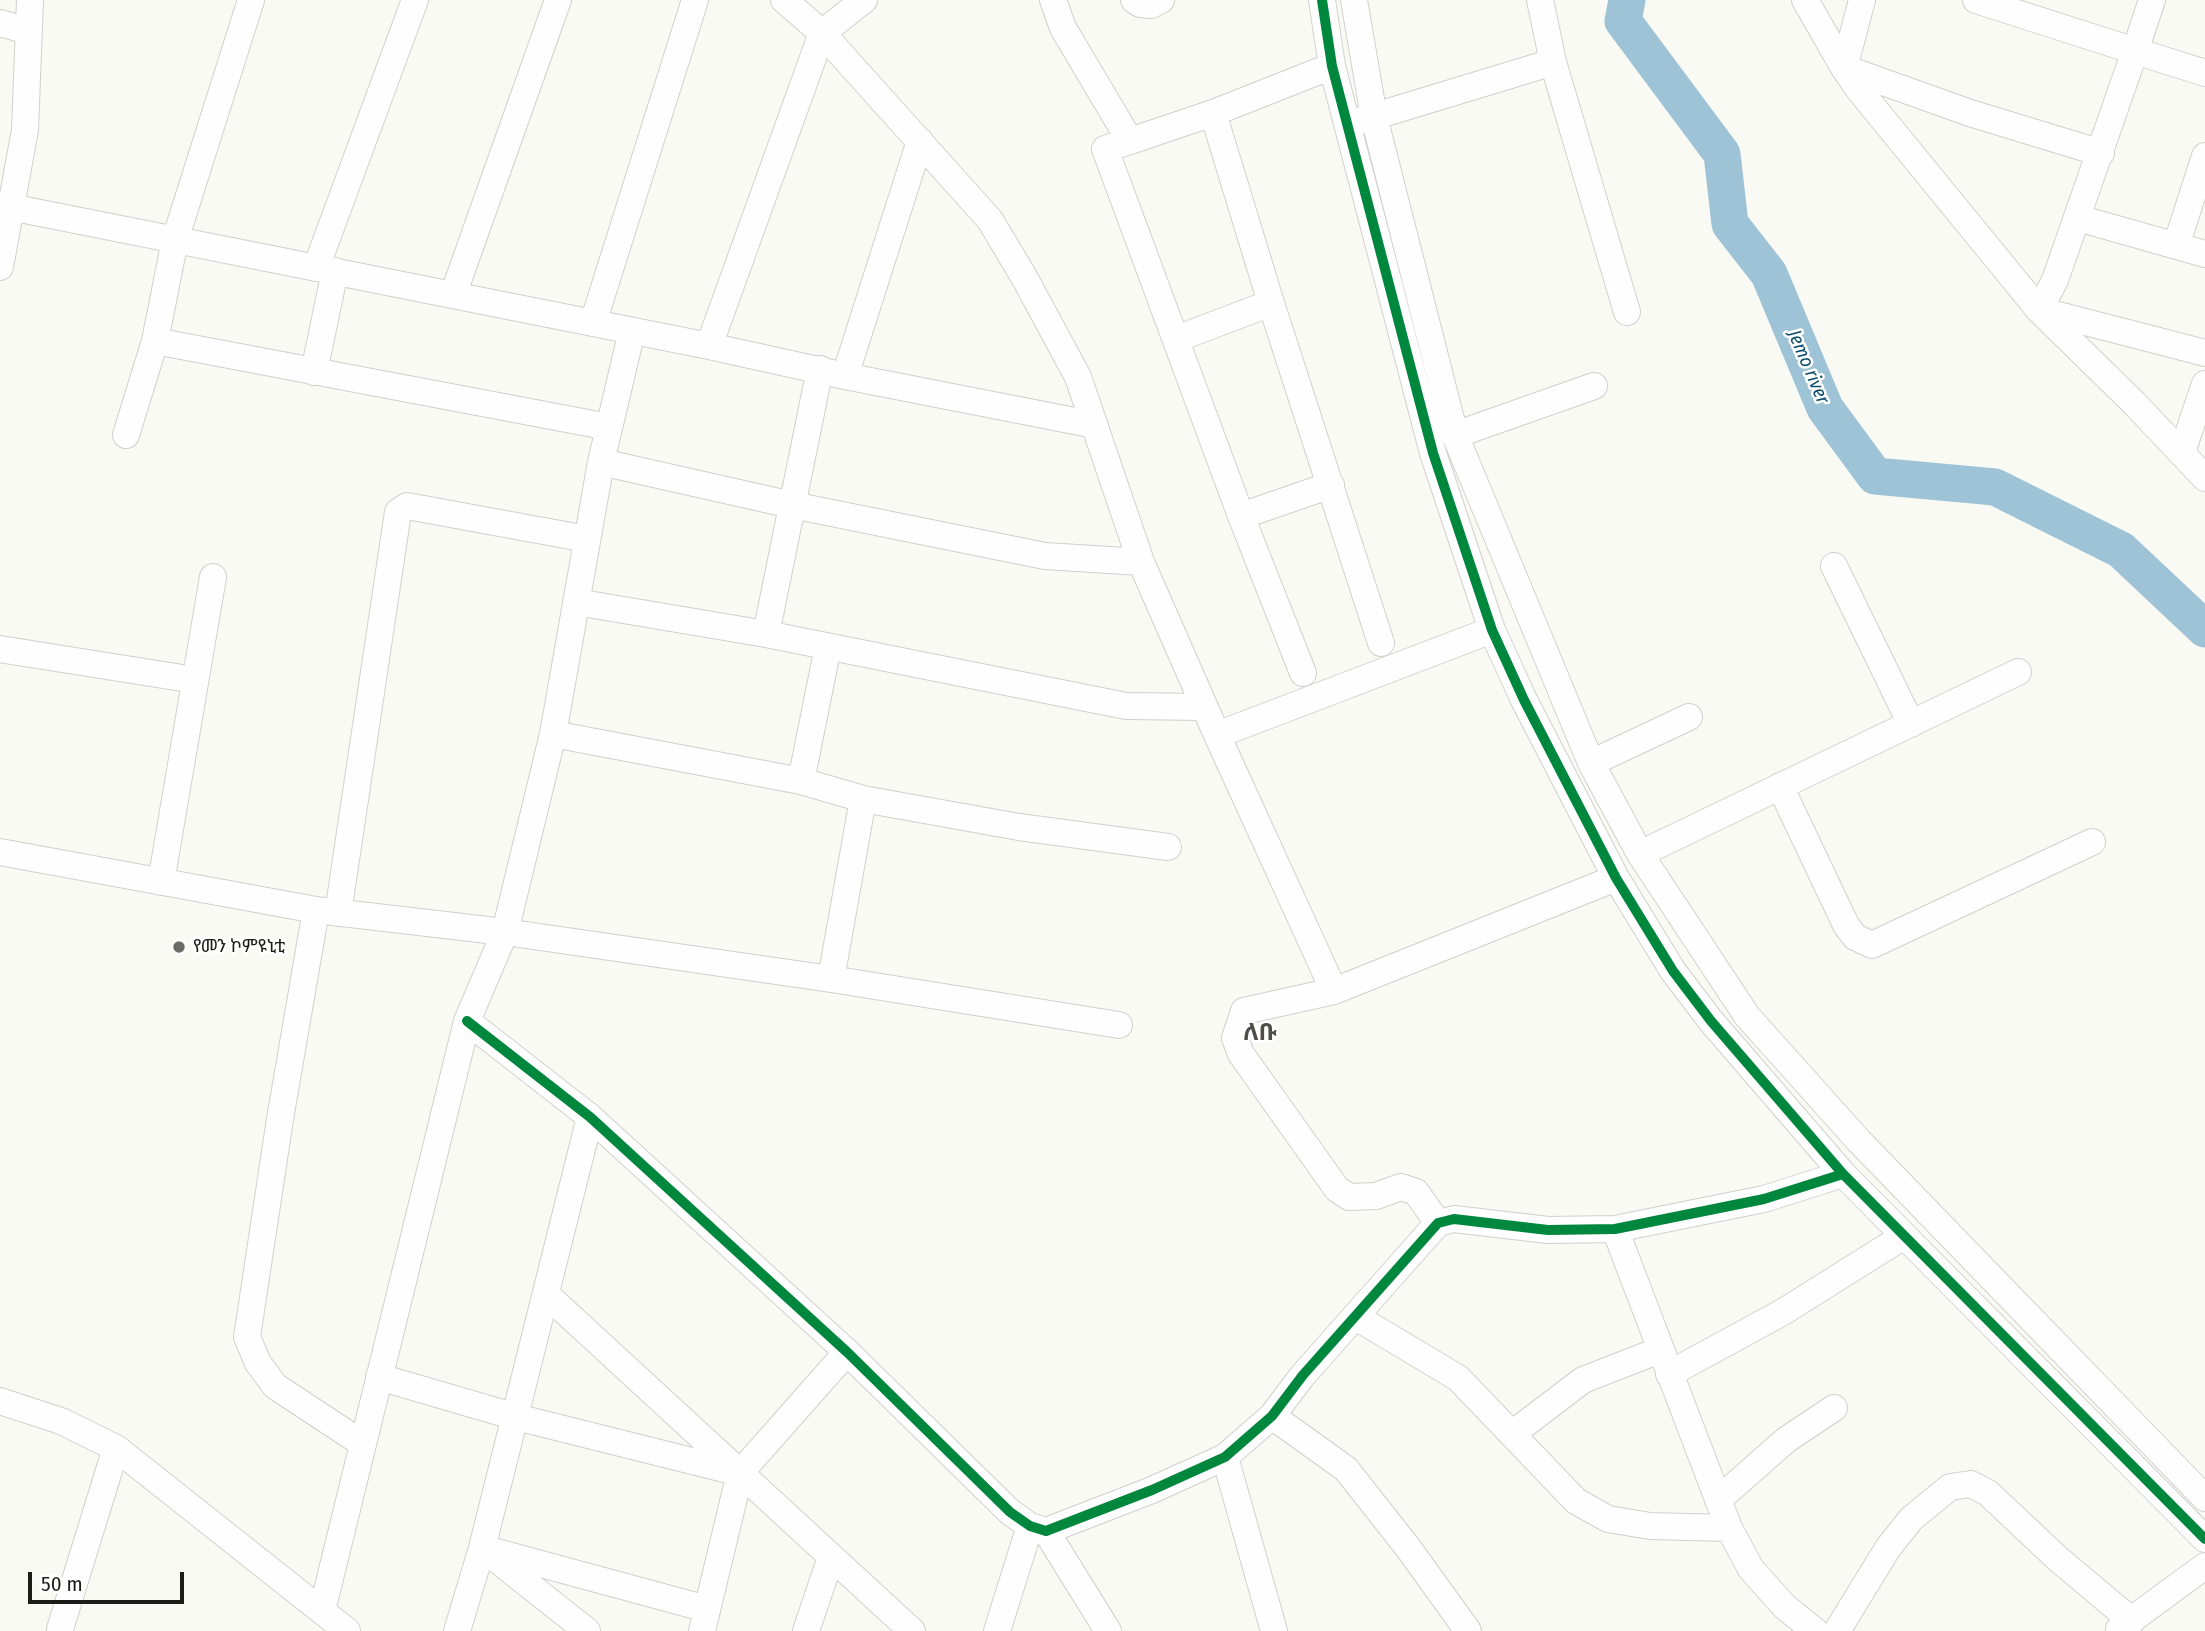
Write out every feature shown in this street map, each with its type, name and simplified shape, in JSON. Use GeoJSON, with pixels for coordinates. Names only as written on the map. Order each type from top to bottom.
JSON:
{"type":"FeatureCollection","features":[{"type":"Feature","properties":{"kind":"street"},"geometry":{"type":"LineString","coordinates":[[0,267],[5,206],[26,130],[30,0]]}},
{"type":"Feature","properties":{"kind":"street"},"geometry":{"type":"LineString","coordinates":[[126,435],[155,341],[176,240],[251,0]]}},
{"type":"Feature","properties":{"kind":"street"},"geometry":{"type":"LineString","coordinates":[[314,372],[325,270],[415,0]]}},
{"type":"Feature","properties":{"kind":"street"},"geometry":{"type":"LineString","coordinates":[[453,295],[558,0]]}},
{"type":"Feature","properties":{"kind":"street"},"geometry":{"type":"LineString","coordinates":[[593,323],[695,0]]}},
{"type":"Feature","properties":{"kind":"street"},"geometry":{"type":"LineString","coordinates":[[784,0],[822,33],[990,220],[1078,377],[1142,562],[1204,707],[1334,991]]}},
{"type":"Feature","properties":{"kind":"street"},"geometry":{"type":"LineString","coordinates":[[709,346],[822,33],[864,0]]}},
{"type":"Feature","properties":{"kind":"street"},"geometry":{"type":"LineString","coordinates":[[1030,0],[1063,28]]}},
{"type":"Feature","properties":{"kind":"street"},"geometry":{"type":"LineString","coordinates":[[1053,0],[1063,28],[1130,141]]}},
{"type":"Feature","properties":{"kind":"street"},"geometry":{"type":"LineString","coordinates":[[1133,0],[1151,5],[1161,0]]}},
{"type":"Feature","properties":{"kind":"street"},"geometry":{"type":"LineString","coordinates":[[1322,0],[1332,66],[1433,453],[1492,630],[1524,700],[1616,878],[1673,971],[1711,1021],[1843,1174],[2205,1539]]}},
{"type":"Feature","properties":{"kind":"street"},"geometry":{"type":"LineString","coordinates":[[1354,0],[1374,117],[1455,435],[1591,763],[1640,854],[1747,1016],[1859,1141],[2205,1498]]}},
{"type":"Feature","properties":{"kind":"street"},"geometry":{"type":"LineString","coordinates":[[1541,0],[1553,62],[1628,312]]}},
{"type":"Feature","properties":{"kind":"street"},"geometry":{"type":"LineString","coordinates":[[1805,0],[1844,68],[1868,101],[2039,310],[2205,478]]}},
{"type":"Feature","properties":{"kind":"street"},"geometry":{"type":"LineString","coordinates":[[1844,68],[1862,0]]}},
{"type":"Feature","properties":{"kind":"street"},"geometry":{"type":"LineString","coordinates":[[1976,0],[2045,11],[2135,51],[2205,73]]}},
{"type":"Feature","properties":{"kind":"street"},"geometry":{"type":"LineString","coordinates":[[2039,310],[2055,280],[2078,218],[2152,0]]}},
{"type":"Feature","properties":{"kind":"street"},"geometry":{"type":"LineString","coordinates":[[0,23],[28,30]]}},
{"type":"Feature","properties":{"kind":"street"},"geometry":{"type":"LineString","coordinates":[[1347,125],[1553,62]]}},
{"type":"Feature","properties":{"kind":"street"},"geometry":{"type":"LineString","coordinates":[[1303,673],[1241,516],[1105,149],[1213,113],[1332,66]]}},
{"type":"Feature","properties":{"kind":"street"},"geometry":{"type":"LineString","coordinates":[[1844,68],[1969,113],[2101,153]]}},
{"type":"Feature","properties":{"kind":"street"},"geometry":{"type":"LineString","coordinates":[[1213,113],[1270,303],[1381,643]]}},
{"type":"Feature","properties":{"kind":"street"},"geometry":{"type":"LineString","coordinates":[[766,634],[792,505],[833,373],[920,141]]}},
{"type":"Feature","properties":{"kind":"street"},"geometry":{"type":"LineString","coordinates":[[2176,246],[2203,168]]}},
{"type":"Feature","properties":{"kind":"street"},"geometry":{"type":"LineString","coordinates":[[5,206],[1095,425]]}},
{"type":"Feature","properties":{"kind":"street"},"geometry":{"type":"LineString","coordinates":[[2078,218],[2205,254]]}},
{"type":"Feature","properties":{"kind":"street"},"geometry":{"type":"LineString","coordinates":[[1176,339],[1270,303]]}},
{"type":"Feature","properties":{"kind":"street"},"geometry":{"type":"LineString","coordinates":[[2039,310],[2205,353]]}},
{"type":"Feature","properties":{"kind":"street"},"geometry":{"type":"LineString","coordinates":[[322,1611],[467,1021],[505,932],[553,734],[601,462],[632,331]]}},
{"type":"Feature","properties":{"kind":"street"},"geometry":{"type":"LineString","coordinates":[[155,341],[610,426]]}},
{"type":"Feature","properties":{"kind":"street"},"geometry":{"type":"LineString","coordinates":[[2182,452],[2205,384]]}},
{"type":"Feature","properties":{"kind":"street"},"geometry":{"type":"LineString","coordinates":[[1455,435],[1594,386]]}},
{"type":"Feature","properties":{"kind":"street"},"geometry":{"type":"LineString","coordinates":[[601,462],[792,505],[1045,556],[1142,562]]}},
{"type":"Feature","properties":{"kind":"street"},"geometry":{"type":"LineString","coordinates":[[1241,516],[1331,485]]}},
{"type":"Feature","properties":{"kind":"street"},"geometry":{"type":"LineString","coordinates":[[363,1444],[275,1386],[258,1363],[247,1337],[280,1119],[327,912],[398,512],[407,506],[587,539]]}},
{"type":"Feature","properties":{"kind":"street"},"geometry":{"type":"LineString","coordinates":[[1834,566],[1911,724]]}},
{"type":"Feature","properties":{"kind":"street"},"geometry":{"type":"LineString","coordinates":[[161,882],[213,577]]}},
{"type":"Feature","properties":{"kind":"street"},"geometry":{"type":"LineString","coordinates":[[576,602],[766,634],[1126,706],[1204,707]]}},
{"type":"Feature","properties":{"kind":"street"},"geometry":{"type":"LineString","coordinates":[[1217,735],[1492,630]]}},
{"type":"Feature","properties":{"kind":"street"},"geometry":{"type":"LineString","coordinates":[[801,781],[828,648]]}},
{"type":"Feature","properties":{"kind":"street"},"geometry":{"type":"LineString","coordinates":[[0,649],[195,680]]}},
{"type":"Feature","properties":{"kind":"street"},"geometry":{"type":"LineString","coordinates":[[1640,854],[2018,672]]}},
{"type":"Feature","properties":{"kind":"street"},"geometry":{"type":"LineString","coordinates":[[1591,763],[1689,717]]}},
{"type":"Feature","properties":{"kind":"street"},"geometry":{"type":"LineString","coordinates":[[553,734],[801,781],[863,799],[1019,827],[1168,847]]}},
{"type":"Feature","properties":{"kind":"street"},"geometry":{"type":"LineString","coordinates":[[1780,786],[1846,925],[1855,937],[1872,945],[2092,842]]}},
{"type":"Feature","properties":{"kind":"street"},"geometry":{"type":"LineString","coordinates":[[831,979],[863,799]]}},
{"type":"Feature","properties":{"kind":"street"},"geometry":{"type":"LineString","coordinates":[[0,852],[327,912],[505,932],[831,979],[1119,1026]]}},
{"type":"Feature","properties":{"kind":"street"},"geometry":{"type":"LineString","coordinates":[[1438,1223],[1416,1192],[1401,1187],[1376,1196],[1349,1197],[1337,1189],[1241,1055],[1235,1038],[1244,1011],[1334,991],[1616,878]]}},
{"type":"Feature","properties":{"kind":"street"},"geometry":{"type":"LineString","coordinates":[[467,1021],[590,1117],[847,1352],[1010,1512],[1038,1529],[1108,1631]]}},
{"type":"Feature","properties":{"kind":"street"},"geometry":{"type":"LineString","coordinates":[[457,1631],[516,1417],[590,1117]]}},
{"type":"Feature","properties":{"kind":"street"},"geometry":{"type":"LineString","coordinates":[[997,1631],[1038,1529],[1152,1490],[1225,1457],[1272,1416],[1303,1376],[1438,1223],[1454,1219],[1548,1230],[1615,1229],[1764,1199],[1843,1174]]}},
{"type":"Feature","properties":{"kind":"street"},"geometry":{"type":"LineString","coordinates":[[1615,1229],[1729,1528],[1751,1569],[1785,1607],[1815,1631]]}},
{"type":"Feature","properties":{"kind":"street"},"geometry":{"type":"LineString","coordinates":[[1512,1434],[1583,1380],[1665,1362],[1783,1312],[1904,1236]]}},
{"type":"Feature","properties":{"kind":"street"},"geometry":{"type":"LineString","coordinates":[[547,1295],[912,1631]]}},
{"type":"Feature","properties":{"kind":"street"},"geometry":{"type":"LineString","coordinates":[[1991,1324],[2013,1300]]}},
{"type":"Feature","properties":{"kind":"street"},"geometry":{"type":"LineString","coordinates":[[1356,1317],[1458,1378],[1576,1501],[1608,1519],[1650,1526],[1729,1528]]}},
{"type":"Feature","properties":{"kind":"street"},"geometry":{"type":"LineString","coordinates":[[482,1548],[704,1620],[740,1473],[847,1352]]}},
{"type":"Feature","properties":{"kind":"street"},"geometry":{"type":"LineString","coordinates":[[379,1377],[516,1417],[740,1473]]}},
{"type":"Feature","properties":{"kind":"street"},"geometry":{"type":"LineString","coordinates":[[0,1401],[61,1421],[116,1448],[348,1631]]}},
{"type":"Feature","properties":{"kind":"street"},"geometry":{"type":"LineString","coordinates":[[1718,1500],[1786,1440],[1834,1408]]}},
{"type":"Feature","properties":{"kind":"street"},"geometry":{"type":"LineString","coordinates":[[1272,1416],[1346,1469],[1409,1549],[1468,1631]]}},
{"type":"Feature","properties":{"kind":"street"},"geometry":{"type":"LineString","coordinates":[[60,1629],[116,1448]]}},
{"type":"Feature","properties":{"kind":"street"},"geometry":{"type":"LineString","coordinates":[[1225,1457],[1274,1631]]}},
{"type":"Feature","properties":{"kind":"street"},"geometry":{"type":"LineString","coordinates":[[1837,1631],[1888,1548],[1911,1519],[1950,1487],[1971,1484],[1988,1493],[2124,1626],[2205,1566]]}},
{"type":"Feature","properties":{"kind":"street"},"geometry":{"type":"LineString","coordinates":[[482,1548],[587,1631]]}},
{"type":"Feature","properties":{"kind":"street"},"geometry":{"type":"LineString","coordinates":[[806,1631],[831,1557]]}},
{"type":"Feature","properties":{"kind":"waterway","name":"Jemo river"},"geometry":{"type":"LineString","coordinates":[[1627,0],[1623,21],[1722,154],[1730,224],[1769,274],[1825,408],[1875,476],[1995,487],[2121,550],[2205,629]]}},
{"type":"Feature","properties":{"kind":"cycle path"},"geometry":{"type":"LineString","coordinates":[[1322,0],[1332,66],[1433,453],[1492,630],[1524,700],[1616,878],[1673,971],[1711,1021],[1843,1174],[2205,1539]]}},
{"type":"Feature","properties":{"kind":"cycle path"},"geometry":{"type":"LineString","coordinates":[[467,1021],[590,1117],[847,1352],[1010,1512],[1030,1526],[1046,1531],[1152,1490],[1225,1457],[1272,1416],[1303,1375],[1438,1223],[1454,1219],[1548,1230],[1615,1229],[1764,1199],[1843,1174]]}},
{"type":"Feature","properties":{"kind":"place","name":"የመን ኮምዩኒቲ"},"geometry":{"type":"Point","coordinates":[179,947]}},
{"type":"Feature","properties":{"kind":"district","name":"ለቡ"},"geometry":{"type":"Point","coordinates":[1260,1033]}}]}
